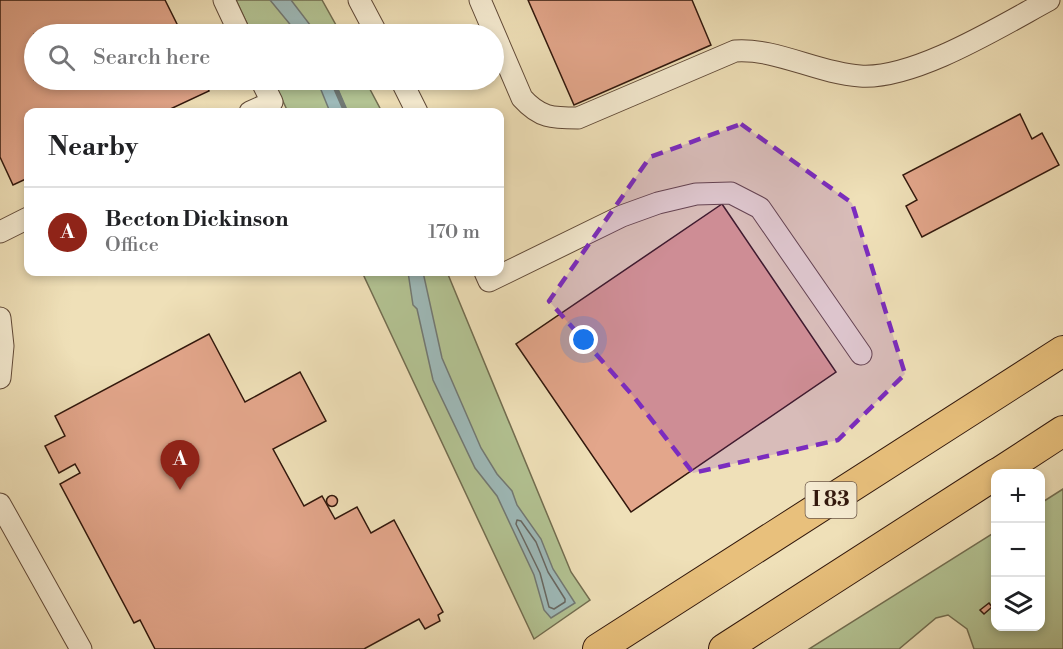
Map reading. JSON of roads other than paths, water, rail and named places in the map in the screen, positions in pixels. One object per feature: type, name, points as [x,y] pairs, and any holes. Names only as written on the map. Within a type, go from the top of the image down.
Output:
[{"type":"highway","name":"I 83","points":[[598,649],[1063,351]]},
{"type":"highway","points":[[1004,469],[1063,431]]},
{"type":"highway","points":[[724,649],[991,477]]},
{"type":"street","points":[[224,0],[235,24]]},
{"type":"street","points":[[359,0],[372,24]]},
{"type":"street","points":[[480,0],[490,24]]},
{"type":"street","points":[[504,56],[522,98],[532,110],[550,118],[578,118],[735,51],[753,50],[818,70],[861,76],[889,75],[938,57],[1049,0]]},
{"type":"street","points":[[259,108],[272,102],[266,90]]},
{"type":"street","points":[[405,90],[415,108]]},
{"type":"street","points":[[504,274],[622,216],[658,203],[696,194],[731,193],[760,208],[861,354]]},
{"type":"street","points":[[0,232],[24,220]]},
{"type":"street","points":[[487,276],[489,281],[499,276]]},
{"type":"street","points":[[0,318],[3,346],[0,378]]},
{"type":"street","points":[[0,504],[81,649]]},
{"type":"water","points":[[270,0],[291,0],[309,24],[290,24]]},
{"type":"water","points":[[321,90],[338,90],[345,108],[328,108]]},
{"type":"water","points":[[409,276],[424,276],[442,358],[481,448],[497,474],[512,491],[517,505],[541,539],[553,569],[575,603],[551,618],[544,610],[534,575],[497,496],[475,468],[433,380],[417,309],[413,305]]},
{"type":"waterway","points":[[336,90],[344,108]]},
{"type":"place","name":"Becton Dickinson","points":[[180,490]]}]
